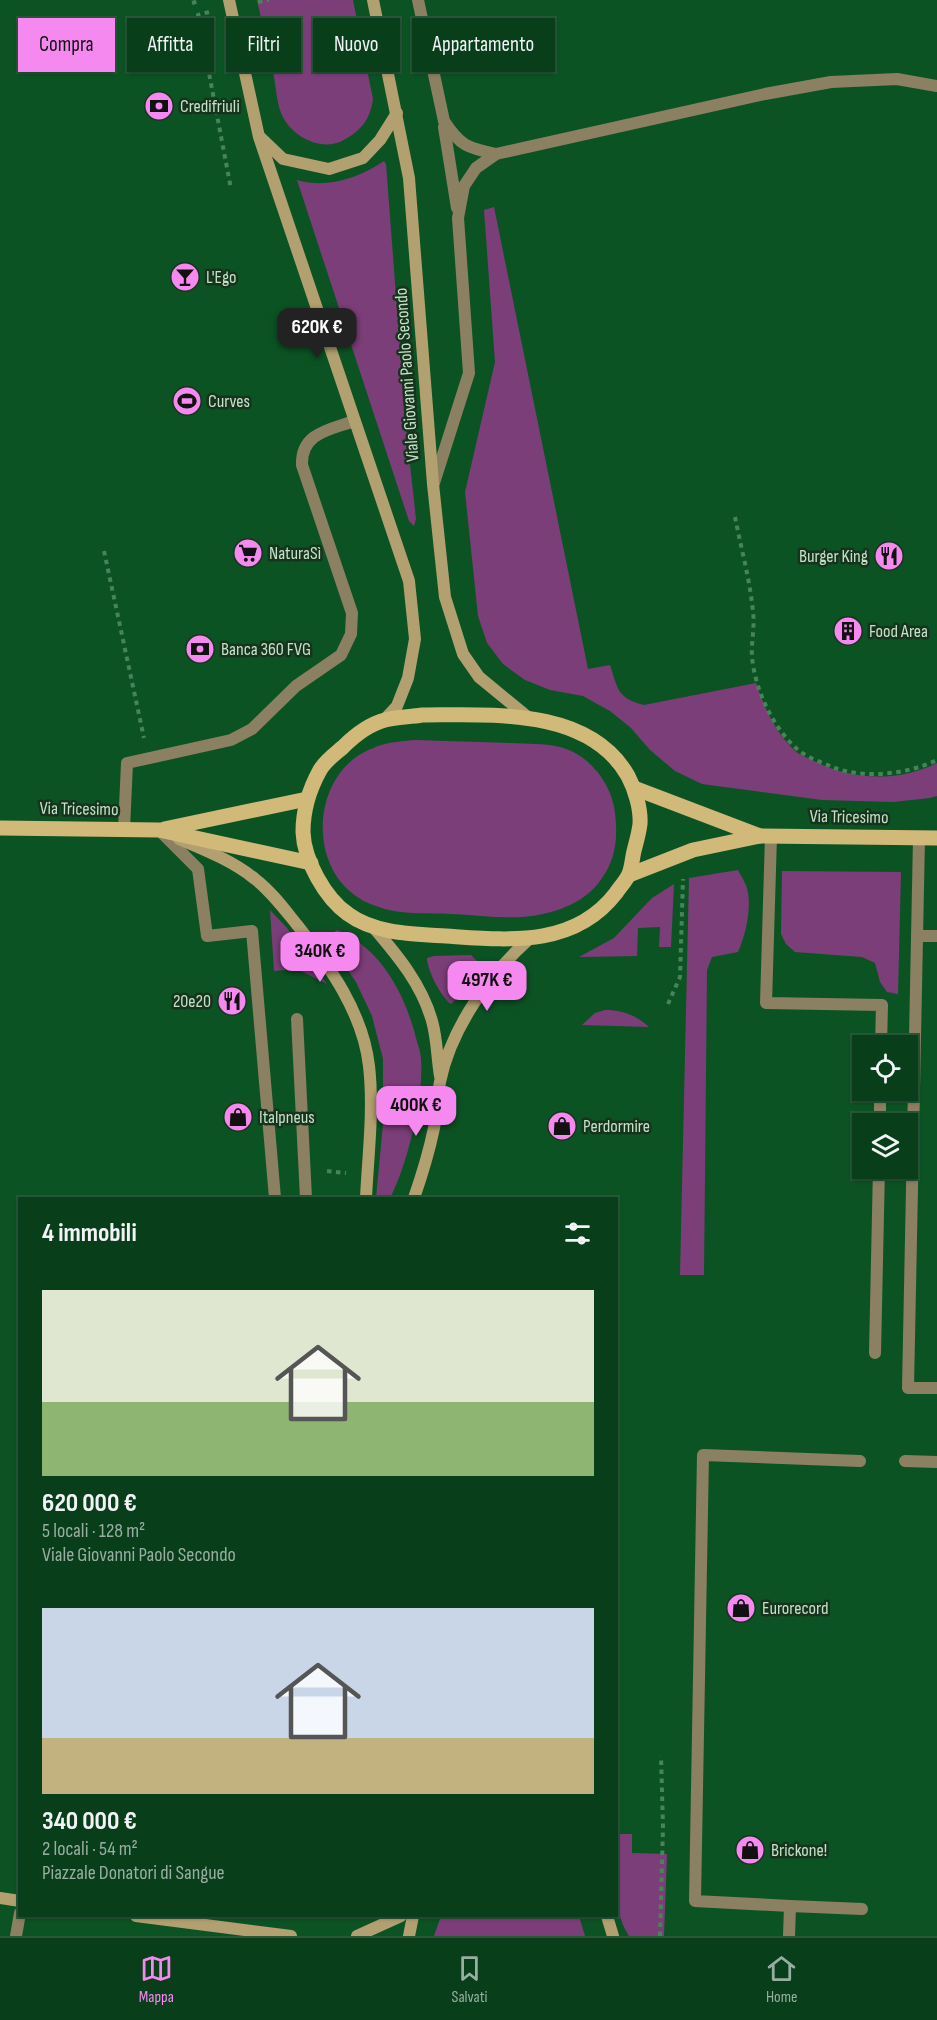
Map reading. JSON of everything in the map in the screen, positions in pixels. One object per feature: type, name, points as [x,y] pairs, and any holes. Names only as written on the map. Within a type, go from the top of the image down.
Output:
[{"type":"main road","points":[[229,0],[259,137],[409,581],[415,639],[408,678],[397,706],[384,720],[352,737],[321,768],[307,799],[303,832],[311,863],[322,888],[337,906],[350,916],[374,928],[438,936],[529,939],[555,935],[583,922],[606,906],[629,875],[640,823],[634,788],[621,764],[605,747],[589,737],[561,726],[506,716],[422,715],[384,720]]},
{"type":"main road","name":"Viale Giovanni Paolo Secondo","points":[[373,0],[409,178],[433,484],[445,597],[463,654],[479,677],[530,719]]},
{"type":"main road","points":[[259,137],[283,159],[329,169],[363,158],[380,140],[397,113]]},
{"type":"main road","name":"Via Tricesimo","points":[[634,788],[766,836]]},
{"type":"main road","name":"Via Tricesimo","points":[[159,830],[307,799]]},
{"type":"main road","name":"Via Tricesimo","points":[[0,828],[159,830],[311,863]]},
{"type":"main road","points":[[159,830],[218,855],[255,879],[282,905],[316,949],[346,996],[364,1039],[369,1066],[371,1097],[366,1197]]},
{"type":"main road","name":"Via Tricesimo","points":[[629,875],[693,850],[766,836],[937,838]]},
{"type":"main road","points":[[374,928],[400,958],[424,998],[433,1023],[440,1082]]},
{"type":"main road","points":[[414,1197],[431,1140],[440,1082],[448,1056],[468,1014],[496,973],[529,939]]},
{"type":"main road","points":[[0,1898],[18,1901]]},
{"type":"main road","points":[[144,1917],[291,1936]]},
{"type":"main road","points":[[357,1936],[399,1917]]},
{"type":"main road","points":[[409,1936],[413,1917]]},
{"type":"main road","points":[[607,1917],[612,1936]]},
{"type":"lane","points":[[418,0],[444,121],[458,218],[469,373],[433,484]]},
{"type":"lane","points":[[458,218],[464,186],[476,168],[496,154],[765,94],[831,82],[897,79],[937,86]]},
{"type":"lane","points":[[444,121],[454,137],[472,149],[496,154]]},
{"type":"lane","points":[[124,829],[127,764],[231,740],[252,729],[296,686],[341,655],[351,634],[352,613],[302,465],[302,456],[311,438],[354,421]]},
{"type":"lane","points":[[159,830],[198,869],[207,936],[252,931],[275,1197]]},
{"type":"lane","points":[[766,836],[766,1003],[882,1005],[881,1035]]},
{"type":"lane","points":[[919,838],[908,1388],[937,1388]]},
{"type":"lane","points":[[918,936],[937,936]]},
{"type":"lane","points":[[297,1019],[306,1197]]},
{"type":"lane","points":[[875,1353],[879,1179]]},
{"type":"lane","points":[[860,1461],[704,1455],[695,1901],[862,1909]]},
{"type":"lane","points":[[905,1461],[937,1462]]},
{"type":"lane","points":[[789,1936],[790,1905]]},
{"type":"lane","points":[[16,1936],[19,1917]]},
{"type":"path","points":[[258,2],[268,0]]},
{"type":"path","points":[[192,3],[200,1]]},
{"type":"path","points":[[213,12],[198,15],[231,189]]},
{"type":"path","points":[[735,517],[754,613],[752,658],[765,704],[777,726],[799,750],[824,764],[851,773],[883,773],[922,767],[937,760]]},
{"type":"path","points":[[104,551],[148,759]]},
{"type":"path","points":[[668,1004],[680,977],[683,880]]},
{"type":"path","points":[[660,1936],[663,1827],[661,1756]]},
{"type":"shaded area","points":[[257,0],[353,0],[357,18],[313,18],[313,72],[368,72],[373,99],[370,113],[364,124],[354,133],[333,144],[315,143],[298,134],[285,121],[278,104],[273,72],[301,72],[301,18],[261,18]]},
{"type":"shaded area","points":[[384,161],[406,428],[416,519],[414,526],[409,521],[297,180],[320,183],[342,180],[353,177]]},
{"type":"shaded area","points":[[494,207],[588,669],[610,665],[623,696],[644,705],[756,683],[776,728],[799,754],[826,767],[858,775],[906,774],[937,763],[937,796],[893,802],[822,800],[702,784],[675,771],[610,711],[583,696],[550,690],[525,680],[503,664],[487,643],[478,616],[465,492],[495,362],[484,210]]},
{"type":"shaded area","points":[[415,740],[548,745],[560,747],[580,756],[604,781],[615,813],[615,848],[610,865],[600,881],[582,898],[567,906],[543,914],[521,917],[404,912],[373,905],[354,895],[338,879],[329,862],[324,842],[323,822],[326,803],[333,784],[344,768],[359,755],[386,744]]},
{"type":"shaded area","points":[[738,870],[748,895],[748,912],[743,937],[738,952],[712,957],[707,970],[704,1275],[680,1275],[689,878]]},
{"type":"shaded area","points":[[782,871],[901,872],[898,994],[887,992],[880,982],[875,963],[862,957],[795,952],[786,944],[781,934]]},
{"type":"shaded area","points":[[674,884],[671,947],[659,947],[660,927],[638,928],[637,956],[579,957],[614,938],[652,898]]},
{"type":"shaded area","points":[[270,910],[287,928],[327,984],[297,969],[274,971]]},
{"type":"shaded area","points":[[337,930],[353,938],[378,960],[389,974],[405,1005],[421,1055],[420,1093],[413,1131],[390,1197],[376,1197],[383,1124],[383,1059],[372,1016],[356,982],[331,946],[330,935]]},
{"type":"shaded area","points":[[471,955],[478,962],[476,970],[466,978],[456,999],[451,1004],[435,983],[427,958]]},
{"type":"shaded area","points":[[605,1010],[628,1014],[649,1027],[582,1025],[595,1013]]},
{"type":"shaded area","points":[[618,1834],[632,1834],[632,1853],[667,1854],[664,1936],[629,1936],[619,1912]]},
{"type":"shaded area","points":[[441,1917],[579,1917],[585,1936],[434,1936]]},
{"type":"place","name":"Credifriuli","points":[[159,106]]},
{"type":"place","name":"L'Ego","points":[[185,277]]},
{"type":"place","name":"Curves","points":[[187,401]]},
{"type":"place","name":"NaturaSì","points":[[248,553]]},
{"type":"place","name":"Burger King","points":[[889,556]]},
{"type":"place","name":"Food Area","points":[[848,631]]},
{"type":"place","name":"Banca 360 FVG","points":[[200,649]]},
{"type":"place","name":"20e20","points":[[232,1001]]},
{"type":"place","name":"Italpneus","points":[[238,1117]]},
{"type":"place","name":"Perdormire","points":[[562,1126]]},
{"type":"place","name":"Eurorecord","points":[[741,1608]]},
{"type":"place","name":"Brickone!","points":[[750,1850]]}]
